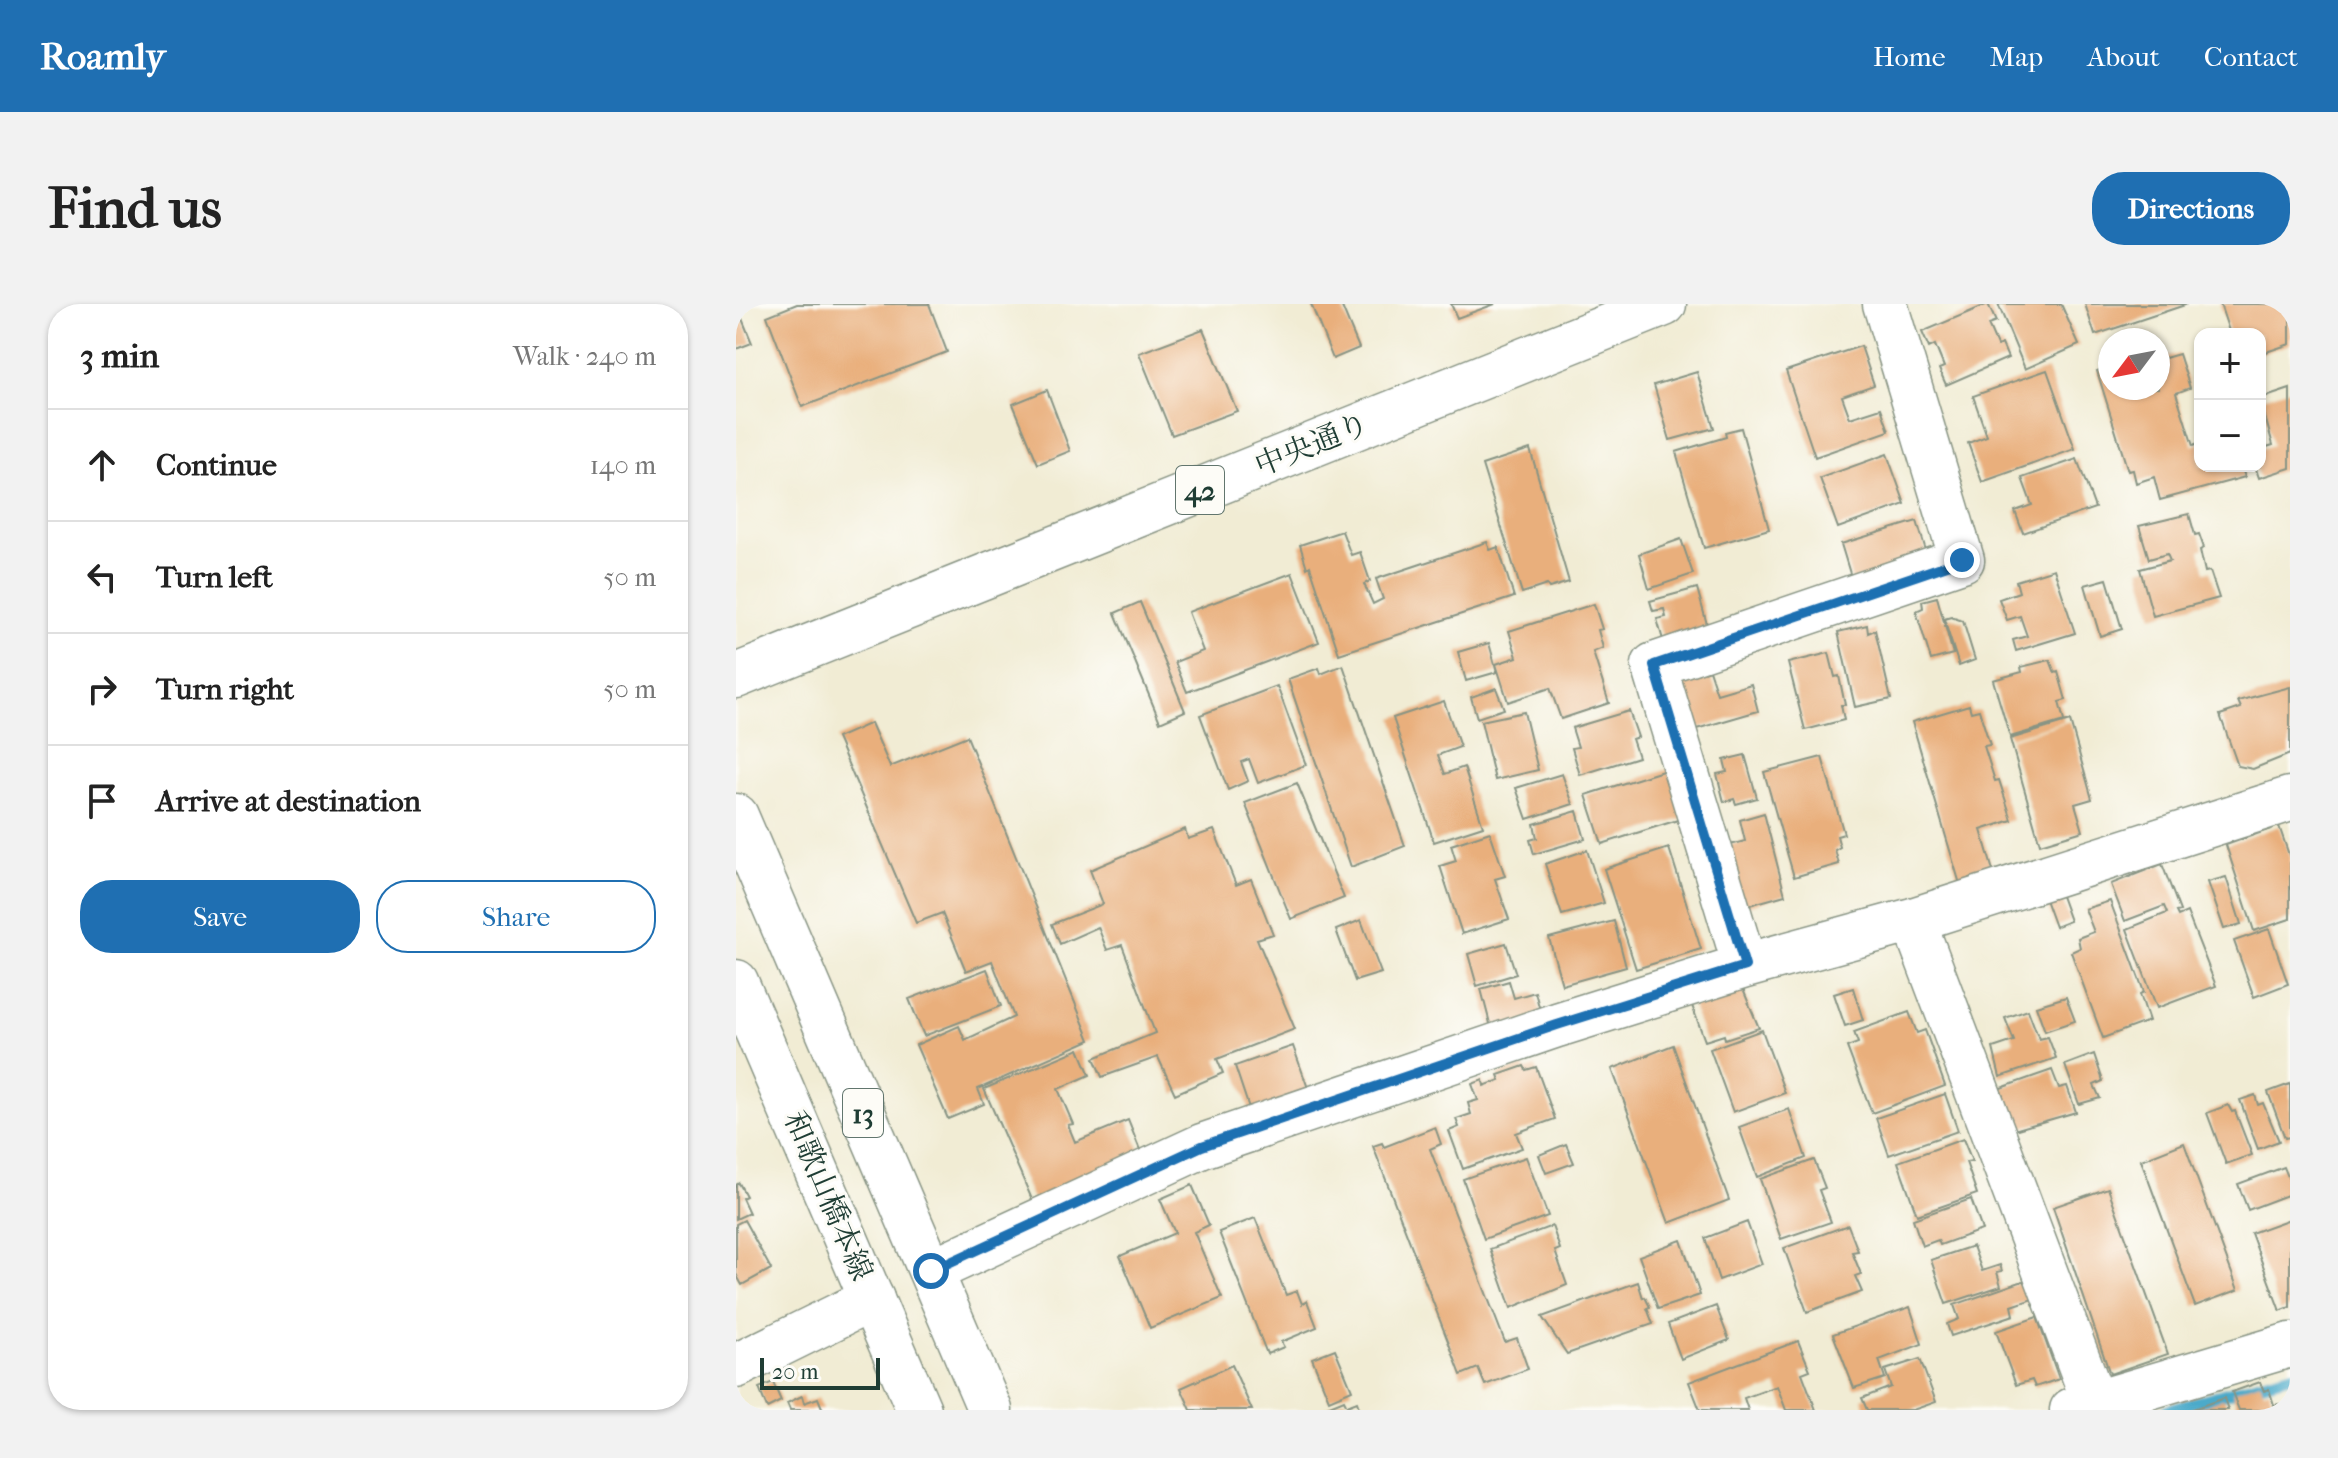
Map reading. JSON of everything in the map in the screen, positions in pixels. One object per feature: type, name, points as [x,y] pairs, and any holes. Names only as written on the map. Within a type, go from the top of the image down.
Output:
[{"type":"main road","name":"中央通り","points":[[736,676],[1664,304]]},
{"type":"main road","points":[[1745,966],[1654,665],[1962,560],[1885,304]]},
{"type":"main road","points":[[931,1271],[1202,1146],[1557,1025],[1745,966],[1913,920],[2290,799]]},
{"type":"main road","name":"13","points":[[736,816],[990,1410]]},
{"type":"main road","points":[[1913,920],[2083,1406],[2290,1345]]},
{"type":"main road","name":"和歌山橋本線","points":[[736,982],[919,1410]]},
{"type":"main road","points":[[736,1366],[872,1299]]},
{"type":"building","points":[[736,304],[752,343],[736,349]]},
{"type":"building","points":[[797,304],[929,304],[947,352],[802,407],[767,316]]},
{"type":"building","points":[[1311,304],[1348,304],[1342,307],[1359,348],[1333,359]]},
{"type":"building","points":[[1451,304],[1495,304],[1457,318]]},
{"type":"building","points":[[1988,304],[1996,322],[1988,325],[1997,346],[2002,344],[2008,358],[1946,385],[1939,369],[1944,367],[1935,345],[1929,348],[1922,332]]},
{"type":"building","points":[[1998,304],[2061,304],[2079,345],[2025,369]]},
{"type":"building","points":[[2085,304],[2185,305],[2116,328],[2098,328],[2095,335]]},
{"type":"building","points":[[2220,304],[2290,304],[2290,344],[2266,352],[2266,328],[2228,328]]},
{"type":"building","points":[[1203,329],[1237,411],[1172,435],[1139,353]]},
{"type":"building","points":[[1861,346],[1874,385],[1842,396],[1850,418],[1881,408],[1889,431],[1815,457],[1786,371]]},
{"type":"building","points":[[2179,354],[2190,388],[2176,393],[2194,446],[2194,472],[2243,472],[2245,477],[2160,500],[2154,477],[2136,483],[2133,470],[2128,471],[2106,400],[2170,400],[2170,357]]},
{"type":"building","points":[[2047,370],[2075,449],[1982,482],[1968,443],[1987,436],[1973,396]]},
{"type":"building","points":[[1697,372],[1714,428],[1670,440],[1654,385]]},
{"type":"building","points":[[2290,389],[2290,468],[2259,478],[2257,472],[2266,472],[2266,447],[2273,445],[2266,420],[2266,397]]},
{"type":"building","points":[[1047,390],[1070,451],[1038,464],[1013,404]]},
{"type":"building","points":[[1741,428],[1769,529],[1704,548],[1676,452],[1726,437],[1725,432]]},
{"type":"building","points":[[1530,449],[1569,582],[1522,593],[1482,465]]},
{"type":"building","points":[[1887,454],[1905,504],[1838,528],[1820,478]]},
{"type":"building","points":[[2077,459],[2095,508],[2023,533],[2015,511],[2032,505],[2022,478]]},
{"type":"building","points":[[2189,514],[2195,535],[2199,534],[2204,548],[2200,550],[2205,572],[2210,571],[2219,598],[2153,616],[2140,569],[2170,561],[2167,554],[2149,559],[2139,526]]},
{"type":"building","points":[[1917,521],[1931,567],[1855,590],[1841,544]]},
{"type":"building","points":[[1342,531],[1351,555],[1360,552],[1370,581],[1364,584],[1373,604],[1383,599],[1376,579],[1487,542],[1490,550],[1498,547],[1514,597],[1339,654],[1300,545]]},
{"type":"building","points":[[1681,539],[1693,574],[1649,589],[1639,554]]},
{"type":"building","points":[[2054,569],[2075,633],[2016,651],[2013,640],[2027,636],[2020,616],[2007,620],[1999,599],[2019,592],[2016,581]]},
{"type":"building","points":[[1292,573],[1319,642],[1187,692],[1175,662],[1203,651],[1188,612]]},
{"type":"building","points":[[2107,579],[2122,629],[2100,636],[2085,585]]},
{"type":"building","points":[[1697,588],[1708,628],[1663,640],[1657,619],[1666,617],[1664,609],[1653,611],[1650,601]]},
{"type":"building","points":[[1937,597],[1953,654],[1931,660],[1916,611],[1923,608],[1922,601]]},
{"type":"building","points":[[1140,602],[1185,711],[1160,722],[1115,613]]},
{"type":"building","points":[[1594,604],[1602,629],[1598,630],[1603,648],[1593,652],[1609,703],[1561,719],[1550,688],[1508,702],[1496,664],[1517,657],[1509,631]]},
{"type":"building","points":[[1951,617],[1963,621],[1975,660],[1959,666],[1944,619]]},
{"type":"building","points":[[1867,625],[1868,633],[1875,630],[1891,699],[1855,707],[1838,632]]},
{"type":"building","points":[[1489,643],[1497,672],[1466,681],[1458,652]]},
{"type":"building","points":[[1829,653],[1835,677],[1839,676],[1845,705],[1841,705],[1844,720],[1805,730],[1788,663]]},
{"type":"building","points":[[2050,660],[2055,673],[2058,672],[2066,700],[2059,702],[2064,721],[2010,737],[1993,680],[2022,672],[2021,667]]},
{"type":"building","points":[[1343,665],[1405,846],[1351,867],[1288,679],[1319,668],[1321,674]]},
{"type":"building","points":[[1709,670],[1717,694],[1751,684],[1758,711],[1693,730],[1679,679]]},
{"type":"building","points":[[1277,686],[1306,765],[1258,783],[1249,759],[1241,762],[1248,781],[1228,790],[1200,715]]},
{"type":"building","points":[[2290,687],[2290,754],[2253,769],[2238,766],[2220,715],[2241,708],[2238,701]]},
{"type":"building","points":[[1496,688],[1504,709],[1477,718],[1471,697]]},
{"type":"building","points":[[1444,701],[1460,747],[1438,755],[1445,774],[1464,767],[1483,826],[1434,842],[1393,718]]},
{"type":"building","points":[[1969,705],[1971,712],[1979,710],[1990,745],[1984,746],[2012,820],[1981,830],[1996,881],[1962,891],[1912,722]]},
{"type":"building","points":[[1629,711],[1638,737],[1632,739],[1638,757],[1580,775],[1572,748],[1578,747],[1572,728]]},
{"type":"building","points":[[1524,712],[1538,770],[1495,780],[1481,721]]},
{"type":"building","points":[[2070,721],[2092,799],[2075,804],[2083,831],[2040,844],[2010,739]]},
{"type":"building","points":[[871,723],[890,767],[967,736],[1090,1040],[978,1089],[984,1104],[948,1119],[916,1045],[959,1026],[965,1040],[1014,1017],[992,961],[966,971],[942,913],[916,923],[837,738]]},
{"type":"building","points":[[1745,755],[1757,798],[1736,804],[1734,799],[1724,802],[1717,774],[1727,772],[1724,760]]},
{"type":"building","points":[[1822,757],[1844,834],[1837,836],[1840,847],[1835,850],[1839,864],[1794,877],[1764,772]]},
{"type":"building","points":[[1669,769],[1684,818],[1602,844],[1586,795]]},
{"type":"building","points":[[1562,774],[1573,804],[1527,819],[1516,788]]},
{"type":"building","points":[[1297,783],[1344,898],[1291,919],[1245,803]]},
{"type":"building","points":[[1577,811],[1585,839],[1534,854],[1530,840],[1537,838],[1534,824]]},
{"type":"building","points":[[1764,813],[1785,895],[1739,908],[1723,847],[1745,841],[1740,820]]},
{"type":"building","points":[[2279,826],[2290,858],[2290,919],[2254,931],[2226,845]]},
{"type":"building","points":[[1185,829],[1188,839],[1214,830],[1236,885],[1251,879],[1273,934],[1257,939],[1295,1029],[1217,1059],[1223,1073],[1175,1094],[1158,1057],[1102,1077],[1094,1058],[1155,1033],[1122,945],[1107,950],[1098,927],[1060,944],[1052,924],[1103,904],[1090,870]]},
{"type":"building","points":[[1490,832],[1505,876],[1495,879],[1509,919],[1462,934],[1440,866],[1456,861],[1451,845]]},
{"type":"building","points":[[1669,848],[1701,949],[1636,969],[1604,869]]},
{"type":"building","points":[[1587,850],[1604,903],[1562,915],[1545,864]]},
{"type":"building","points":[[2162,864],[2180,911],[2176,912],[2178,916],[2187,912],[2216,986],[2157,1008],[2127,929],[2167,913],[2164,906],[2125,921],[2111,884]]},
{"type":"building","points":[[2226,877],[2241,924],[2224,929],[2208,882]]},
{"type":"building","points":[[2057,885],[2070,921],[2055,927],[2042,891]]},
{"type":"building","points":[[2110,901],[2144,992],[2140,994],[2149,1021],[2103,1038],[2071,952],[2080,948],[2078,938],[2094,932],[2085,909]]},
{"type":"building","points":[[1361,920],[1381,973],[1355,981],[1336,930]]},
{"type":"building","points":[[1614,921],[1626,967],[1562,985],[1549,938]]},
{"type":"building","points":[[2269,929],[2288,984],[2254,997],[2234,941]]},
{"type":"building","points":[[1506,943],[1516,974],[1477,986],[1468,954]]},
{"type":"building","points":[[987,969],[1001,1006],[924,1036],[909,999]]},
{"type":"building","points":[[1509,981],[1514,998],[1535,992],[1544,1025],[1494,1039],[1481,989]]},
{"type":"building","points":[[1742,987],[1759,1028],[1725,1039],[1724,1035],[1705,1041],[1687,992]]},
{"type":"building","points":[[1853,988],[1863,1020],[1845,1026],[1834,994]]},
{"type":"building","points":[[2066,997],[2075,1021],[2045,1031],[2036,1006]]},
{"type":"building","points":[[2028,1010],[2039,1039],[2048,1037],[2056,1058],[2000,1077],[1993,1048],[2014,1041],[2005,1018]]},
{"type":"building","points":[[1909,1012],[1917,1033],[1925,1030],[1945,1086],[1872,1113],[1847,1047],[1858,1043],[1854,1032]]},
{"type":"building","points":[[1762,1030],[1785,1093],[1733,1112],[1710,1049]]},
{"type":"building","points":[[1673,1045],[1729,1200],[1669,1223],[1612,1069]]},
{"type":"building","points":[[1293,1046],[1310,1094],[1251,1114],[1235,1066]]},
{"type":"building","points":[[1079,1049],[1090,1075],[1058,1089],[1073,1124],[1068,1125],[1075,1142],[1128,1120],[1146,1165],[1037,1211],[984,1089]]},
{"type":"building","points":[[2094,1054],[2103,1081],[2094,1085],[2100,1098],[2079,1104],[2065,1065]]},
{"type":"building","points":[[1524,1066],[1526,1070],[1536,1067],[1555,1119],[1516,1133],[1522,1148],[1463,1169],[1449,1131],[1459,1127],[1456,1119],[1471,1114],[1468,1103],[1478,1100],[1472,1084],[1483,1080],[1484,1086],[1500,1080],[1498,1075]]},
{"type":"building","points":[[2052,1070],[2059,1088],[2067,1086],[2076,1112],[2014,1130],[1995,1090]]},
{"type":"building","points":[[2290,1084],[2290,1137],[2285,1138],[2268,1092]]},
{"type":"building","points":[[1945,1094],[1958,1131],[1889,1155],[1876,1118]]},
{"type":"building","points":[[2255,1095],[2258,1105],[2263,1103],[2279,1141],[2258,1149],[2240,1100]]},
{"type":"building","points":[[2228,1105],[2232,1112],[2235,1111],[2252,1155],[2226,1164],[2207,1113]]},
{"type":"building","points":[[1789,1109],[1806,1158],[1757,1177],[1739,1127]]},
{"type":"building","points":[[1435,1127],[1441,1144],[1430,1149],[1505,1342],[1517,1338],[1528,1369],[1485,1385],[1478,1368],[1461,1375],[1373,1146],[1382,1143],[1384,1147]]},
{"type":"building","points":[[1963,1139],[1972,1161],[1966,1162],[1977,1194],[1917,1215],[1898,1162]]},
{"type":"building","points":[[2184,1143],[2238,1290],[2195,1306],[2141,1160]]},
{"type":"building","points":[[1566,1144],[1574,1163],[1546,1173],[1539,1155]]},
{"type":"building","points":[[1526,1157],[1548,1216],[1484,1239],[1463,1179]]},
{"type":"building","points":[[1814,1160],[1825,1188],[1819,1190],[1831,1222],[1781,1239],[1760,1179]]},
{"type":"building","points":[[2284,1167],[2290,1182],[2290,1194],[2248,1210],[2238,1184]]},
{"type":"building","points":[[739,1183],[746,1196],[742,1198],[749,1213],[736,1219],[736,1185]]},
{"type":"building","points":[[1192,1185],[1209,1225],[1194,1232],[1222,1298],[1150,1328],[1120,1256],[1175,1233],[1160,1199]]},
{"type":"building","points":[[2108,1188],[2168,1354],[2110,1374],[2053,1207]]},
{"type":"building","points":[[1971,1199],[1982,1230],[1940,1245],[1938,1240],[1922,1246],[1913,1219]]},
{"type":"building","points":[[1255,1218],[1286,1295],[1297,1291],[1302,1304],[1307,1301],[1317,1327],[1281,1342],[1284,1347],[1267,1354],[1219,1232]]},
{"type":"building","points":[[2290,1219],[2290,1307],[2280,1311],[2251,1233]]},
{"type":"building","points":[[744,1220],[771,1269],[742,1285],[736,1274],[736,1224]]},
{"type":"building","points":[[1747,1222],[1762,1264],[1719,1280],[1705,1238]]},
{"type":"building","points":[[1848,1225],[1858,1251],[1852,1252],[1861,1274],[1855,1276],[1862,1292],[1807,1312],[1784,1248]]},
{"type":"building","points":[[1552,1226],[1560,1249],[1555,1251],[1567,1285],[1511,1308],[1490,1249]]},
{"type":"building","points":[[1681,1240],[1700,1295],[1658,1309],[1639,1256]]},
{"type":"building","points":[[1973,1246],[1982,1271],[2000,1265],[2002,1271],[1997,1272],[2001,1286],[1946,1304],[1931,1260]]},
{"type":"building","points":[[2026,1280],[2033,1299],[2012,1306],[2014,1315],[1951,1336],[1947,1324],[1959,1319],[1954,1305]]},
{"type":"building","points":[[1638,1282],[1643,1298],[1650,1307],[1647,1308],[1653,1324],[1567,1354],[1542,1317]]},
{"type":"building","points":[[1716,1306],[1729,1340],[1681,1359],[1668,1324]]},
{"type":"building","points":[[1910,1307],[1922,1344],[1879,1360],[1885,1378],[1854,1388],[1833,1334]]},
{"type":"building","points":[[2037,1317],[2059,1379],[2035,1387],[2032,1380],[2016,1385],[1996,1331]]},
{"type":"building","points":[[1798,1341],[1810,1370],[1802,1373],[1816,1410],[1786,1410],[1777,1386],[1744,1398],[1748,1410],[1700,1410],[1689,1382]]},
{"type":"building","points":[[1335,1349],[1352,1390],[1329,1400],[1312,1358]]},
{"type":"building","points":[[1920,1359],[1936,1402],[1913,1410],[1867,1410],[1862,1398],[1891,1387],[1885,1370]]},
{"type":"building","points":[[1232,1365],[1252,1410],[1191,1410],[1181,1388]]},
{"type":"building","points":[[773,1382],[781,1401],[767,1408],[759,1388]]},
{"type":"building","points":[[2260,1382],[2264,1391],[2269,1389],[2274,1405],[2280,1404],[2282,1410],[2239,1410],[2232,1392]]},
{"type":"building","points":[[802,1396],[804,1403],[818,1398],[823,1410],[790,1410],[787,1403]]},
{"type":"building","points":[[2224,1398],[2228,1410],[2190,1410]]},
{"type":"building","points":[[1344,1400],[1347,1406],[1357,1402],[1360,1410],[1320,1410]]},
{"type":"waterway","points":[[2167,1410],[2290,1375]]},
{"type":"route","points":[[931,1271],[1202,1146],[1557,1025],[1745,966],[1654,665],[1962,560]]}]
